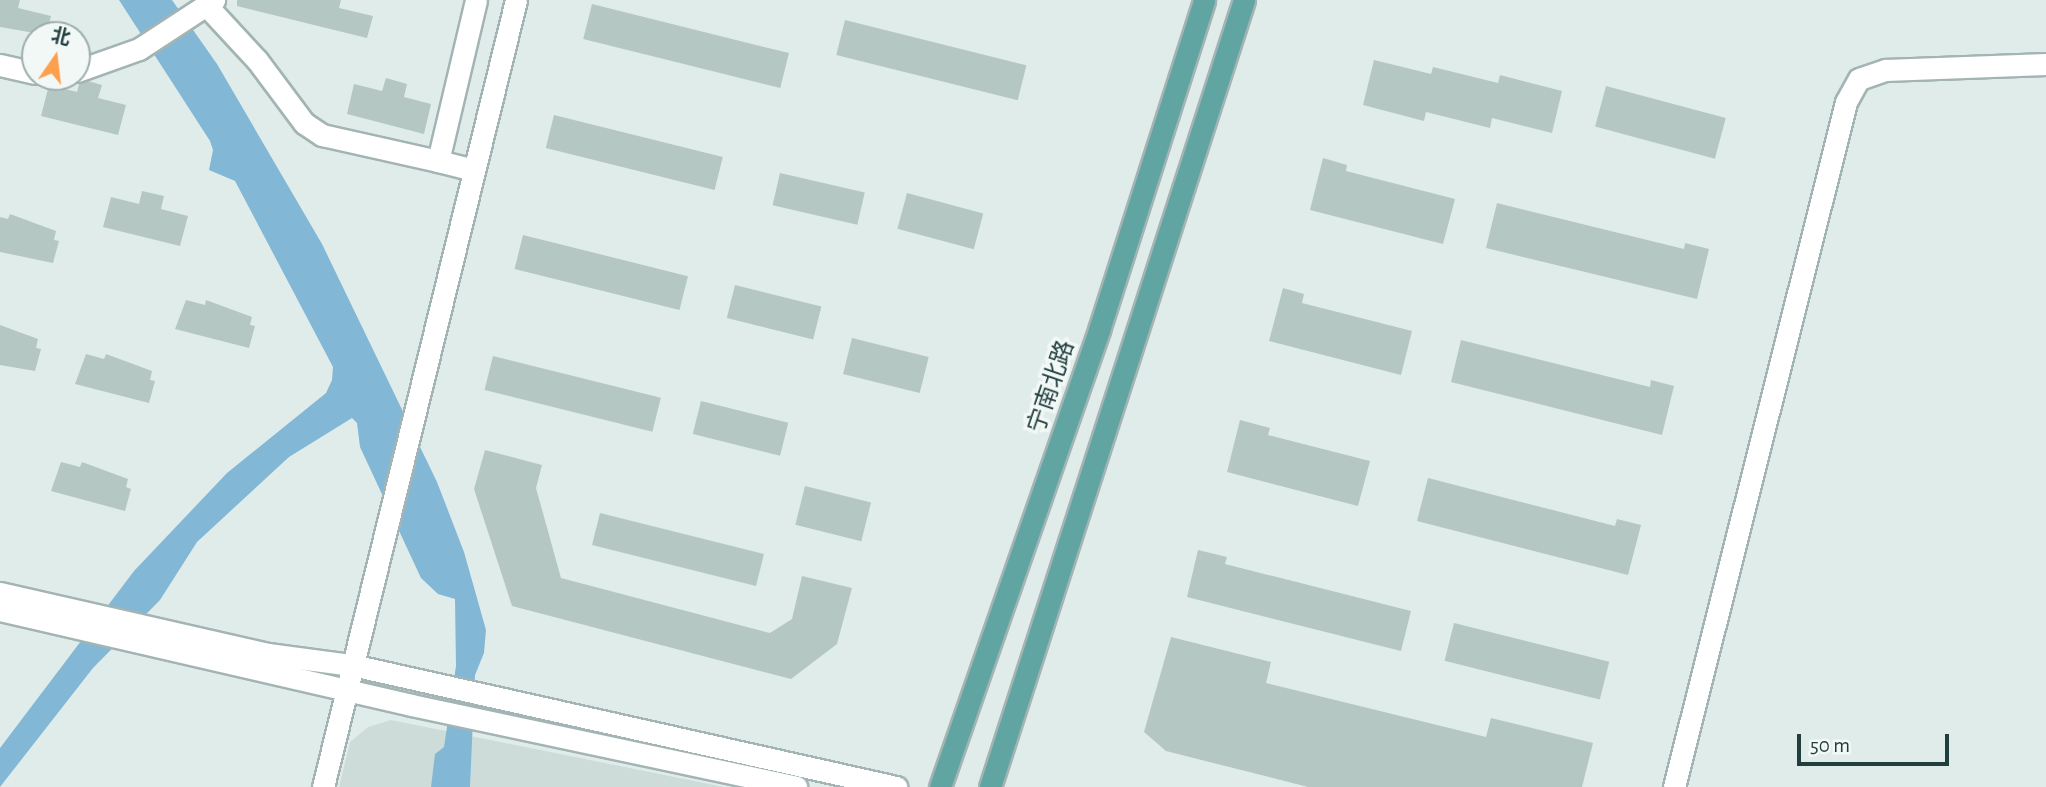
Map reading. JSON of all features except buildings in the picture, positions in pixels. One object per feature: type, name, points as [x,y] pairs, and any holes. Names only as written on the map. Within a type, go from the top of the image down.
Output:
[{"type":"main road","name":"宁南北路","points":[[940,787],[1100,330],[1204,0]]},
{"type":"main road","points":[[990,787],[1244,0]]},
{"type":"street","points":[[438,161],[476,0]]},
{"type":"street","points":[[323,787],[516,0]]},
{"type":"street","points":[[91,66],[138,49],[210,3],[304,123],[322,135],[474,170]]},
{"type":"street","points":[[1674,787],[1846,102],[1859,79],[1885,70],[2046,64]]},
{"type":"street","points":[[0,65],[21,70]]},
{"type":"street","points":[[0,593],[268,654],[352,665],[896,787]]},
{"type":"street","points":[[0,610],[411,705],[796,787]]},
{"type":"shaded area","points":[[391,720],[724,787],[339,787],[350,742],[368,727]]},
{"type":"water","points":[[119,0],[172,0],[217,64],[322,244],[437,482],[464,552],[486,630],[484,653],[475,675],[470,787],[431,787],[435,754],[444,747],[456,666],[455,599],[438,594],[421,578],[360,447],[357,423],[352,418],[289,457],[197,542],[160,600],[93,668],[0,787],[0,748],[134,571],[227,473],[326,393],[332,380],[333,367],[235,181],[209,170],[213,150],[210,141]]}]
